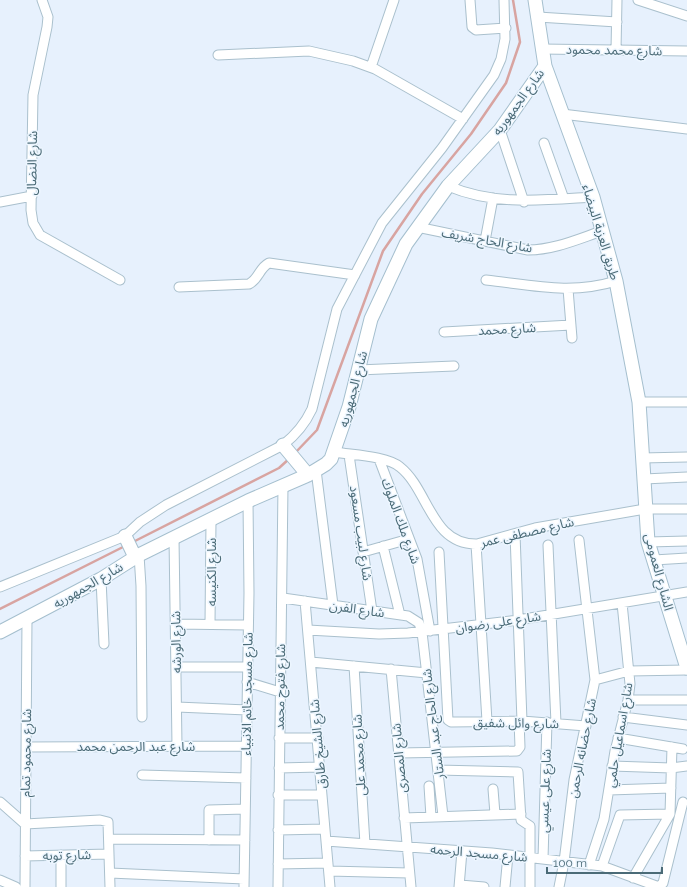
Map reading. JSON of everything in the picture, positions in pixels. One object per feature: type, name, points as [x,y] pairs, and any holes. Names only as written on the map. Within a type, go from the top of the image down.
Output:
[{"type":"street","name":"شارع النضال","points":[[42,0],[48,17],[33,95],[31,210],[33,223],[40,235],[120,280]]},
{"type":"street","points":[[371,68],[394,0]]},
{"type":"street","points":[[470,0],[473,29],[506,28]]},
{"type":"street","name":"شارع الجمهوريه","points":[[0,587],[126,538],[140,522],[166,505],[286,448],[306,423],[312,409],[337,309],[382,223],[463,119],[494,75],[501,59],[506,28],[504,0]]},
{"type":"street","name":"شارع الجمهوريه","points":[[0,632],[101,579],[136,555],[248,501],[283,486],[308,471],[326,464],[335,452],[349,407],[372,319],[406,244],[448,186],[500,130],[544,66],[535,0]]},
{"type":"street","points":[[616,50],[617,0]]},
{"type":"street","points":[[638,0],[687,16]]},
{"type":"street","points":[[538,17],[617,22]]},
{"type":"street","name":"شارع محمد محمود","points":[[541,49],[687,51]]},
{"type":"street","points":[[218,55],[309,51],[371,68],[463,119]]},
{"type":"street","name":"طريق العزبة البيضاء","points":[[544,66],[592,197],[602,231],[616,281],[639,402]]},
{"type":"street","points":[[562,114],[687,129]]},
{"type":"street","points":[[500,130],[524,202]]},
{"type":"street","points":[[544,143],[564,199]]},
{"type":"street","points":[[448,186],[493,198],[524,202],[592,197]]},
{"type":"street","points":[[0,202],[32,196]]},
{"type":"street","points":[[486,241],[493,198]]},
{"type":"street","name":"شارع الحاج شريف","points":[[417,227],[537,250],[551,248],[602,231]]},
{"type":"street","points":[[179,287],[248,284],[254,281],[263,266],[269,263],[354,275]]},
{"type":"street","points":[[486,280],[568,289],[600,286],[616,281]]},
{"type":"street","points":[[568,289],[572,338]]},
{"type":"street","name":"شارع محمد","points":[[444,332],[571,325]]},
{"type":"street","points":[[358,370],[454,366]]},
{"type":"street","points":[[639,402],[687,402]]},
{"type":"street","name":"الشارع العمومى","points":[[639,402],[648,542],[687,669]]},
{"type":"street","points":[[286,448],[308,471],[333,605]]},
{"type":"street","name":"شارع مصطفى عمر","points":[[335,452],[379,459],[399,466],[409,476],[436,520],[450,537],[458,542],[476,544],[535,528],[645,509],[687,509]]},
{"type":"street","name":"شارع لبيب مسعود","points":[[349,454],[372,611]]},
{"type":"street","points":[[642,458],[687,457]]},
{"type":"street","name":"شارع ملك الملوك","points":[[379,459],[417,559],[426,631]]},
{"type":"street","points":[[644,479],[687,477]]},
{"type":"street","name":"شارع فتوح محمد","points":[[278,887],[278,768],[283,598],[283,486]]},
{"type":"street","name":"شارع مسجد خاتم الانبياء","points":[[244,883],[248,625],[248,501]]},
{"type":"street","name":"شارع الكنيسه","points":[[210,624],[211,520]]},
{"type":"street","points":[[399,754],[517,751],[520,747],[521,721],[515,534]]},
{"type":"street","points":[[126,538],[136,555],[142,717]]},
{"type":"street","name":"شارع الورشه","points":[[174,538],[177,746]]},
{"type":"street","points":[[363,552],[409,539]]},
{"type":"street","name":"شارع حضانه الرحمن","points":[[559,887],[564,862],[574,780],[595,680],[579,540]]},
{"type":"street","points":[[648,542],[687,541]]},
{"type":"street","points":[[476,544],[487,721]]},
{"type":"street","name":"شارع على عيسي","points":[[543,859],[552,722],[551,614],[548,545]]},
{"type":"street","points":[[383,546],[400,615]]},
{"type":"street","points":[[439,552],[444,629]]},
{"type":"street","points":[[654,560],[687,558]]},
{"type":"street","points":[[101,579],[104,644]]},
{"type":"street","name":"شارع على رضوان","points":[[308,630],[379,634],[426,631],[518,620],[687,592]]},
{"type":"street","name":"شارع الفرن","points":[[283,598],[400,615],[416,620],[426,631]]},
{"type":"street","name":"شارع الشيخ طارق","points":[[306,601],[330,887]]},
{"type":"street","name":"شارع اسماعيل حلمي","points":[[589,865],[604,819],[612,766],[628,700],[629,671],[622,603]]},
{"type":"street","name":"شارع محمود تمام","points":[[25,887],[27,618]]},
{"type":"street","points":[[176,624],[248,625]]},
{"type":"street","name":"شارع وائل شفيق","points":[[444,629],[447,718],[451,722],[521,721],[552,722],[586,726]]},
{"type":"street","name":"شارع الحاج عبد الستار","points":[[426,631],[427,673],[444,816]]},
{"type":"street","points":[[311,662],[427,673]]},
{"type":"street","name":"شارع محمد على","points":[[354,666],[365,844]]},
{"type":"street","points":[[176,667],[247,667]]},
{"type":"street","name":"شارع المصرى","points":[[391,669],[411,887]]},
{"type":"street","points":[[595,680],[629,671],[687,669]]},
{"type":"street","points":[[247,682],[280,692]]},
{"type":"street","points":[[628,700],[687,700]]},
{"type":"street","points":[[177,707],[247,710]]},
{"type":"street","points":[[623,717],[687,725]]},
{"type":"street","points":[[279,738],[318,738]]},
{"type":"street","points":[[618,738],[683,749]]},
{"type":"street","name":"شارع عبد الرحمن محمد","points":[[26,747],[246,746]]},
{"type":"street","points":[[633,878],[670,810],[672,748]]},
{"type":"street","points":[[612,766],[671,768],[687,766]]},
{"type":"street","points":[[278,768],[320,767]]},
{"type":"street","points":[[438,770],[518,772],[521,820],[530,826],[530,887]]},
{"type":"street","points":[[142,776],[246,778]]},
{"type":"street","points":[[428,786],[431,817]]},
{"type":"street","points":[[609,790],[671,788]]},
{"type":"street","points":[[493,789],[495,814]]},
{"type":"street","points":[[278,795],[322,795]]},
{"type":"street","points":[[0,802],[25,824],[104,820],[108,822],[110,887]]},
{"type":"street","points":[[602,866],[620,815],[670,810],[685,802]]},
{"type":"street","name":"شارع مسجد الرحمه","points":[[326,841],[508,855],[602,866],[658,887],[662,885],[685,802]]},
{"type":"street","points":[[209,840],[209,810],[245,809]]},
{"type":"street","points":[[404,818],[521,814]]},
{"type":"street","points":[[278,830],[325,829]]},
{"type":"street","points":[[109,839],[245,840]]},
{"type":"street","points":[[462,851],[460,886],[479,887]]},
{"type":"street","name":"شارع توبه","points":[[25,856],[109,854]]},
{"type":"street","points":[[61,855],[61,887]]},
{"type":"street","points":[[505,887],[508,855]]},
{"type":"street","points":[[278,864],[410,873]]},
{"type":"street","points":[[110,873],[244,883]]},
{"type":"street","points":[[0,880],[16,887]]},
{"type":"waterway","points":[[295,453],[317,430],[383,251],[422,194],[471,134],[506,83],[520,42],[513,0]]},
{"type":"waterway","points":[[133,542],[279,468],[290,458]]},
{"type":"waterway","points":[[0,609],[125,546]]}]
